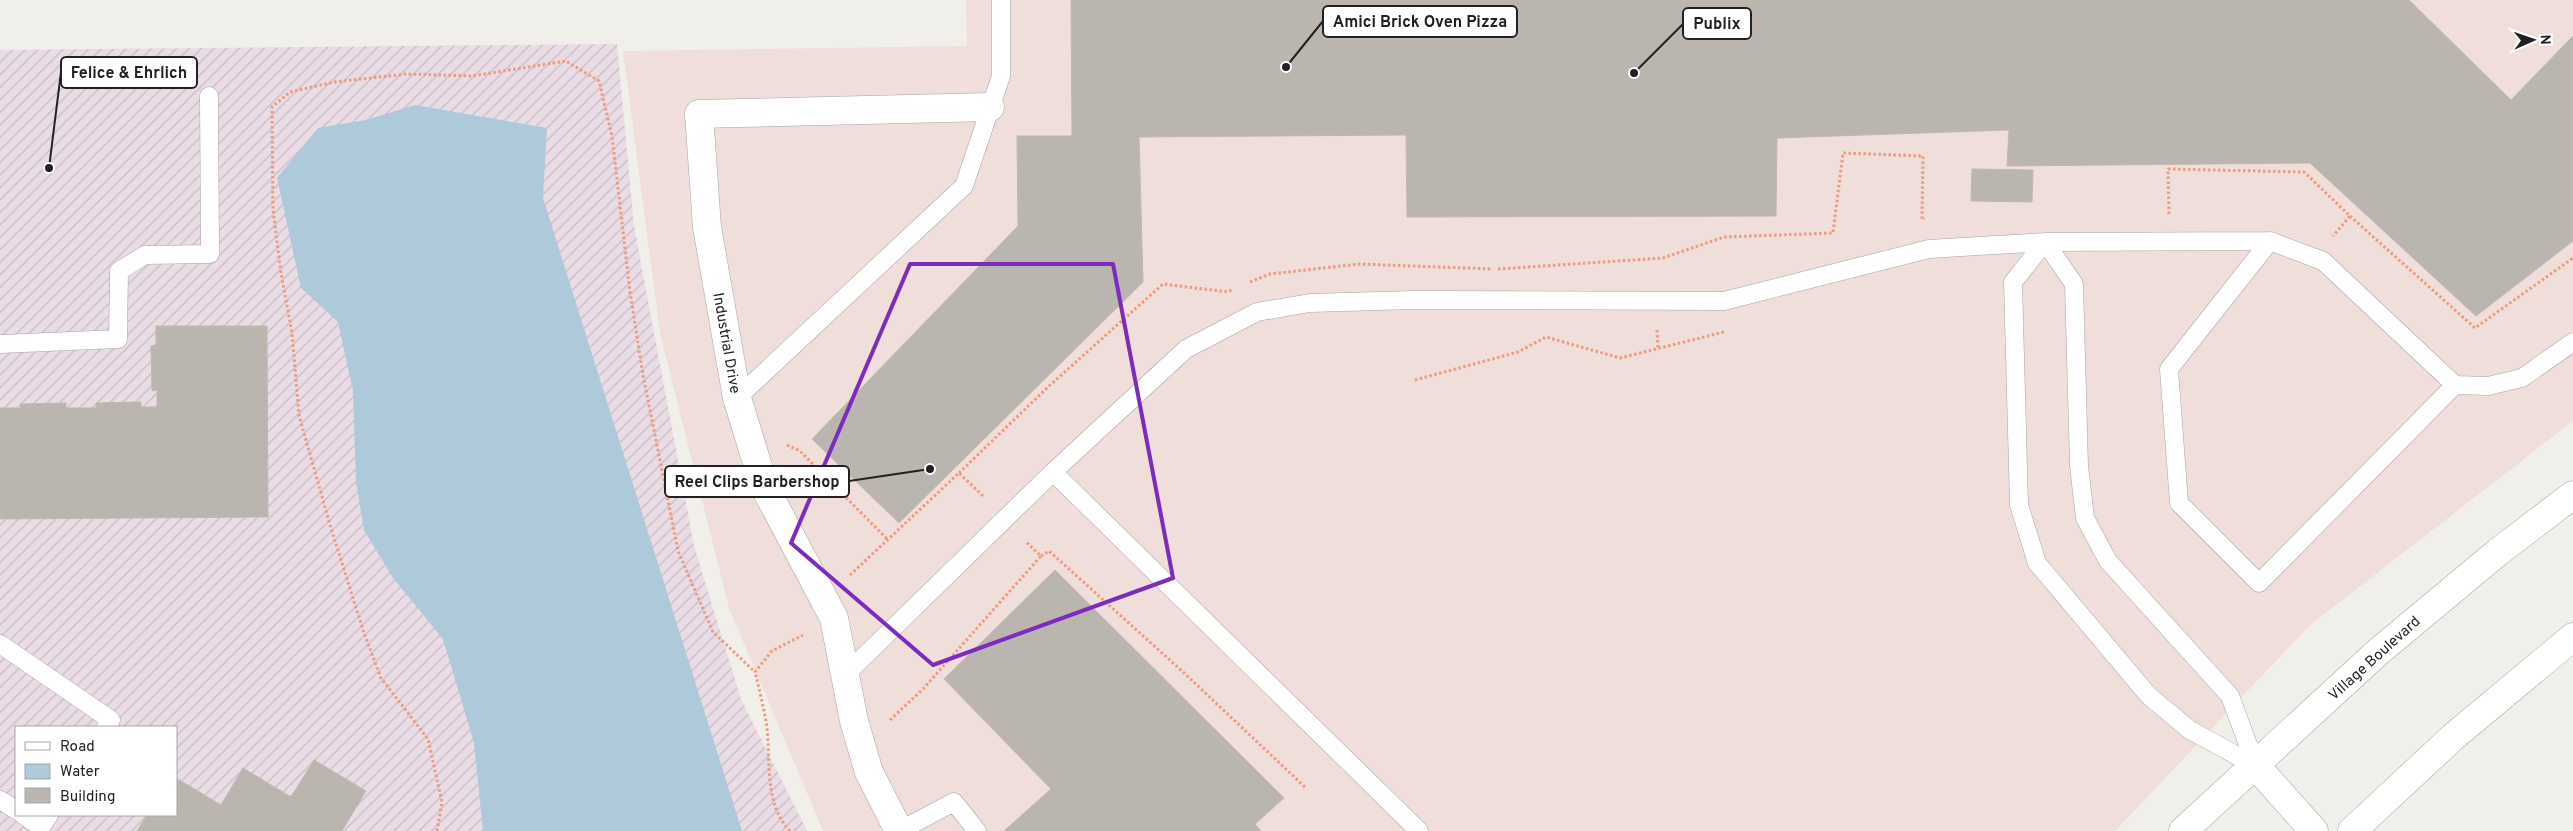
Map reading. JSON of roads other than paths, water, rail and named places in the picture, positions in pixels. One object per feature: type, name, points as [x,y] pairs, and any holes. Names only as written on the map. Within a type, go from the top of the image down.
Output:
[{"type":"street","name":"Industrial Drive","points":[[899,831],[869,772],[858,736],[834,618],[764,486],[737,398],[707,227],[699,114],[990,107]]},
{"type":"street","name":"Village Boulevard","points":[[2183,831],[2378,652],[2498,552],[2573,495]]},
{"type":"street","points":[[2352,831],[2453,738],[2573,637]]},
{"type":"street","points":[[2256,766],[2314,831]]},
{"type":"lane","points":[[737,398],[964,186],[1001,76],[1001,0]]},
{"type":"lane","points":[[0,344],[118,339],[119,271],[145,255],[210,254],[209,96]]},
{"type":"lane","points":[[2270,240],[2169,369],[2179,503],[2259,583],[2455,385]]},
{"type":"lane","points":[[845,675],[1053,472],[1186,349],[1257,312],[1310,303],[1414,300],[1724,301],[1929,249],[2045,242],[2270,240],[2323,261],[2455,385],[2488,386],[2522,378],[2573,342]]},
{"type":"lane","points":[[2045,242],[2074,284],[2079,466],[2086,518],[2108,561],[2230,696],[2256,766]]},
{"type":"lane","points":[[2045,242],[2013,282],[2019,505],[2037,563],[2149,696],[2190,730],[2256,766]]},
{"type":"lane","points":[[1053,472],[1418,831]]},
{"type":"lane","points":[[0,644],[110,720],[107,726]]},
{"type":"lane","points":[[0,800],[15,809]]},
{"type":"lane","points":[[899,831],[954,802],[977,831]]},
{"type":"lane","points":[[25,816],[42,827],[48,816]]},
{"type":"water","points":[[415,105],[547,128],[543,198],[742,831],[483,831],[474,743],[443,639],[393,578],[364,530],[356,482],[353,391],[338,322],[301,288],[277,178],[318,128],[366,120]]},
{"type":"place","name":"Amici Brick Oven Pizza","points":[[1286,67]]},
{"type":"place","name":"Publix","points":[[1634,73]]},
{"type":"place","name":"Felice & Ehrlich","points":[[49,168]]},
{"type":"place","name":"Reel Clips Barbershop","points":[[930,469]]}]
